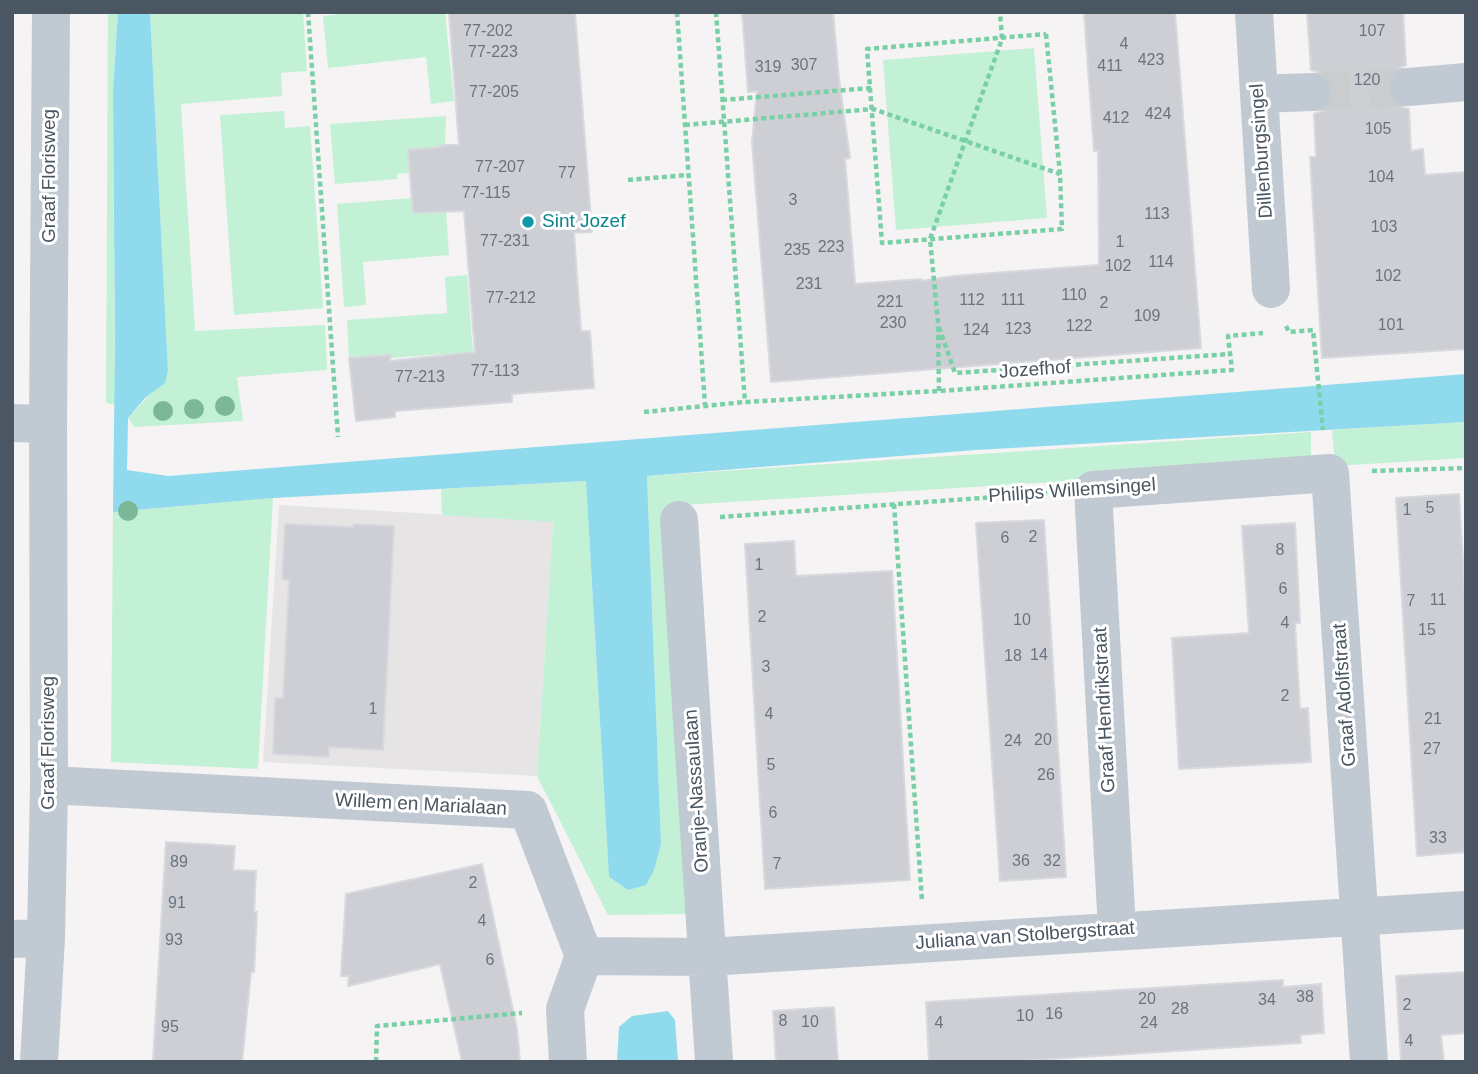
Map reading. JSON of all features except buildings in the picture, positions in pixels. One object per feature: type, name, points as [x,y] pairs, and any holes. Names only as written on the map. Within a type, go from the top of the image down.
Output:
[{"type":"street","name":"Graaf Florisweg","points":[[39,1062],[29,939],[50,785],[30,423],[51,12]]},
{"type":"street","name":"Dillenburgsingel","points":[[1254,12],[1271,289]]},
{"type":"street","points":[[1408,87],[1466,82]]},
{"type":"street","points":[[1259,94],[1312,92]]},
{"type":"street","name":"Philips Willemsingel","points":[[1093,489],[1327,456]]},
{"type":"street","name":"Graaf Adolfstraat","points":[[1327,456],[1369,1062]]},
{"type":"street","name":"Graaf Hendrikstraat","points":[[1093,489],[1116,930]]},
{"type":"street","name":"Oranje-Nassaulaan","points":[[679,520],[715,1062]]},
{"type":"street","name":"Willem en Marialaan","points":[[50,785],[528,810],[584,956]]},
{"type":"street","name":"Juliana van Stolbergstraat","points":[[584,956],[708,957],[1466,910]]},
{"type":"street","points":[[568,1062],[565,1009],[584,956]]},
{"type":"path","points":[[308,12],[338,437]]},
{"type":"path","points":[[677,12],[705,405]]},
{"type":"path","points":[[716,12],[745,402]]},
{"type":"path","points":[[939,391],[938,322],[930,239],[1002,39],[1000,12]]},
{"type":"path","points":[[1046,34],[1060,174],[1062,229],[882,243],[867,49],[1002,39],[1046,34]]},
{"type":"path","points":[[722,100],[871,88]]},
{"type":"path","points":[[685,125],[873,109],[1060,174]]},
{"type":"path","points":[[628,180],[687,175]]},
{"type":"path","points":[[1271,289],[1289,332]]},
{"type":"path","points":[[938,322],[954,373],[1230,354]]},
{"type":"path","points":[[1276,332],[1313,330],[1327,456],[1466,468]]},
{"type":"path","name":"Jozefhof","points":[[644,412],[745,402],[1232,370],[1228,336],[1264,333]]},
{"type":"path","name":"Philips Willemsingel","points":[[679,520],[1093,489]]},
{"type":"path","points":[[894,504],[924,943]]},
{"type":"path","points":[[376,1062],[377,1026],[565,1009]]},
{"type":"shaded area","points":[[279,505],[553,521],[537,776],[263,762]]},
{"type":"green space","points":[[108,12],[118,12],[113,91],[115,405],[106,403]]},
{"type":"green space","points":[[150,12],[303,12],[307,71],[281,73],[282,96],[181,104],[195,331],[325,325],[327,370],[237,377],[243,421],[134,427],[128,418],[168,371]]},
{"type":"green space","points":[[359,12],[445,12],[454,101],[431,104],[426,57],[328,68],[323,16]]},
{"type":"green space","points":[[1034,48],[1047,218],[896,230],[883,60]]},
{"type":"green space","points":[[284,111],[285,128],[310,126],[323,308],[234,315],[220,115]]},
{"type":"green space","points":[[446,116],[445,145],[408,150],[410,173],[397,174],[397,179],[335,184],[330,124]]},
{"type":"green space","points":[[412,198],[413,213],[446,211],[449,255],[363,262],[366,305],[344,307],[337,204]]},
{"type":"green space","points":[[467,275],[473,352],[349,358],[347,320],[447,313],[445,277]]},
{"type":"green space","points":[[1466,422],[1466,458],[1335,466],[1332,430]]},
{"type":"green space","points":[[1311,432],[1311,466],[667,506],[695,914],[608,915],[537,776],[553,522],[442,515],[441,489],[586,481],[609,877],[628,890],[661,844],[647,476]]},
{"type":"green space","points":[[273,498],[258,769],[111,762],[113,512]]},
{"type":"water","points":[[118,12],[150,12],[168,371],[165,383],[145,398],[128,418],[127,470],[168,476],[1466,374],[1466,422],[976,450],[647,476],[661,844],[654,870],[646,885],[628,890],[609,877],[586,481],[273,498],[113,512],[113,91]]},
{"type":"water","points":[[668,1011],[675,1020],[678,1062],[617,1062],[619,1027],[632,1016]]},
{"type":"tunnel","points":[[1312,92],[1408,87]]},
{"type":"place","name":"Sint Jozef","points":[[528,222]]}]
